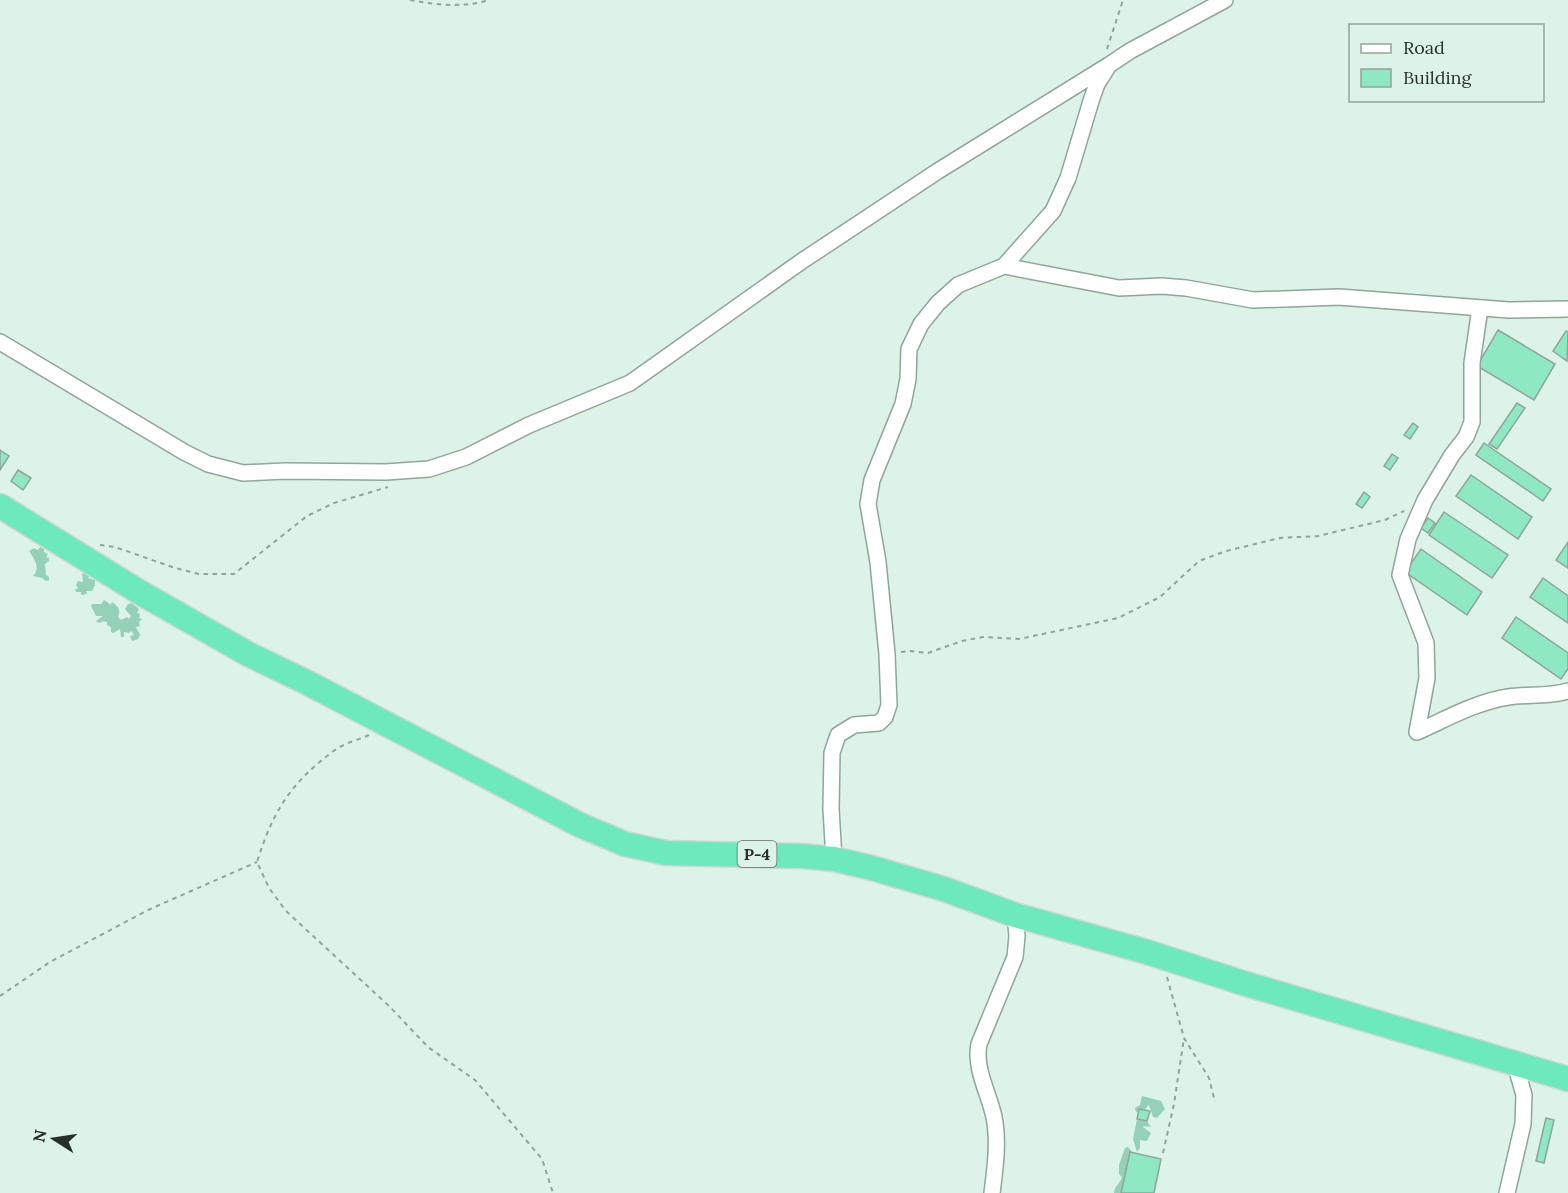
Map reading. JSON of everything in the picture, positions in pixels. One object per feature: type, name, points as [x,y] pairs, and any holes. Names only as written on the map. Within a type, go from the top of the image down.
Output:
[{"type":"highway","name":"P-4","points":[[0,506],[190,622],[248,654],[580,825],[625,844],[666,853],[764,854],[834,859],[872,868],[944,889],[1015,915],[1161,956],[1243,983],[1568,1079]]},
{"type":"street","points":[[0,342],[208,464],[243,473],[386,472],[429,469],[466,457],[529,425],[630,382],[801,261],[938,171],[1130,51],[1225,0]]},
{"type":"street","points":[[834,859],[830,797],[832,753],[838,735],[854,725],[879,723],[885,717],[889,705],[878,562],[868,504],[872,480],[903,404],[908,379],[909,349],[921,324],[938,303],[958,285],[1004,266],[1053,211],[1068,178],[1091,101],[1105,68]]},
{"type":"street","points":[[1004,266],[1119,288],[1174,287],[1252,300],[1339,297],[1509,310],[1568,309]]},
{"type":"street","points":[[1480,308],[1472,363],[1472,422],[1466,437],[1452,455],[1425,500],[1408,539],[1400,575],[1426,643],[1427,678],[1417,732],[1487,703],[1509,697],[1545,696],[1568,691]]},
{"type":"street","points":[[992,1193],[996,1158],[994,1119],[976,1057],[979,1044],[1015,957],[1017,936],[1015,915]]},
{"type":"street","points":[[1507,1193],[1523,1124],[1524,1095],[1515,1064]]},
{"type":"path","points":[[410,0],[440,6],[466,5],[489,0]]},
{"type":"path","points":[[1105,68],[1123,0]]},
{"type":"path","points":[[94,544],[114,547],[199,574],[234,574],[307,516],[365,492],[395,485]]},
{"type":"path","points":[[886,654],[910,651],[928,653],[962,641],[983,637],[1019,639],[1118,618],[1160,597],[1199,561],[1226,551],[1280,538],[1318,536],[1385,520],[1425,500]]},
{"type":"path","points":[[389,726],[336,749],[289,792],[267,830],[257,862],[269,888],[286,911],[389,1006],[428,1047],[474,1080],[542,1159],[553,1193]]},
{"type":"path","points":[[0,996],[50,962],[138,915],[212,880],[257,862]]},
{"type":"path","points":[[1161,956],[1185,1038],[1209,1078],[1215,1102]]},
{"type":"path","points":[[1162,1153],[1174,1104],[1185,1038]]},
{"type":"green space","points":[[40,547],[44,549],[44,552],[48,554],[46,557],[49,558],[45,564],[46,575],[49,577],[46,581],[33,576],[37,566],[29,551],[34,548],[38,550]]},
{"type":"green space","points":[[87,572],[90,576],[88,578],[95,580],[95,585],[92,591],[86,591],[87,594],[81,595],[81,592],[75,590],[78,588],[76,585],[78,581],[83,582],[82,574]]},
{"type":"green space","points":[[104,600],[118,607],[118,617],[121,620],[127,617],[129,619],[131,616],[125,609],[128,604],[132,603],[139,609],[137,613],[142,619],[139,622],[140,626],[136,627],[140,635],[138,639],[132,641],[130,636],[134,635],[131,631],[124,632],[124,637],[121,637],[120,629],[113,633],[107,622],[96,621],[103,616],[96,616],[91,606],[101,604]]},
{"type":"green space","points":[[1142,1096],[1161,1101],[1165,1109],[1157,1118],[1153,1117],[1149,1105],[1143,1111],[1136,1112],[1135,1108],[1140,1105]]},
{"type":"green space","points":[[1137,1119],[1147,1121],[1151,1127],[1143,1127],[1151,1133],[1147,1141],[1140,1140],[1140,1148],[1137,1152],[1133,1139]]},
{"type":"green space","points":[[1128,1147],[1133,1153],[1128,1193],[1114,1193],[1122,1177],[1119,1174],[1119,1165],[1125,1148]]},
{"type":"building","points":[[1498,330],[1555,364],[1534,400],[1477,366]]},
{"type":"building","points":[[1566,331],[1568,332],[1567,361],[1553,351]]},
{"type":"building","points":[[1517,403],[1525,408],[1497,449],[1489,444]]},
{"type":"building","points":[[1413,423],[1418,427],[1410,439],[1404,435]]},
{"type":"building","points":[[1484,443],[1551,489],[1543,501],[1476,455]]},
{"type":"building","points":[[0,450],[9,456],[0,470]]},
{"type":"building","points":[[1392,454],[1398,458],[1390,470],[1384,466]]},
{"type":"building","points":[[18,470],[31,478],[23,490],[11,481]]},
{"type":"building","points":[[1471,475],[1532,517],[1518,539],[1456,496]]},
{"type":"building","points":[[1364,492],[1370,497],[1362,508],[1356,504]]},
{"type":"building","points":[[1444,512],[1508,555],[1492,578],[1429,535]]},
{"type":"building","points":[[1428,518],[1435,523],[1428,533],[1421,528]]},
{"type":"building","points":[[1568,542],[1568,568],[1556,560]]},
{"type":"building","points":[[1421,549],[1482,592],[1467,615],[1405,572]]},
{"type":"building","points":[[1543,578],[1568,596],[1568,623],[1530,597]]},
{"type":"building","points":[[1516,617],[1568,653],[1568,669],[1561,679],[1502,638]]},
{"type":"building","points":[[1139,1109],[1150,1111],[1147,1121],[1137,1119]]},
{"type":"building","points":[[1546,1118],[1554,1120],[1544,1163],[1536,1161]]},
{"type":"building","points":[[1130,1152],[1161,1159],[1154,1193],[1121,1193]]}]
